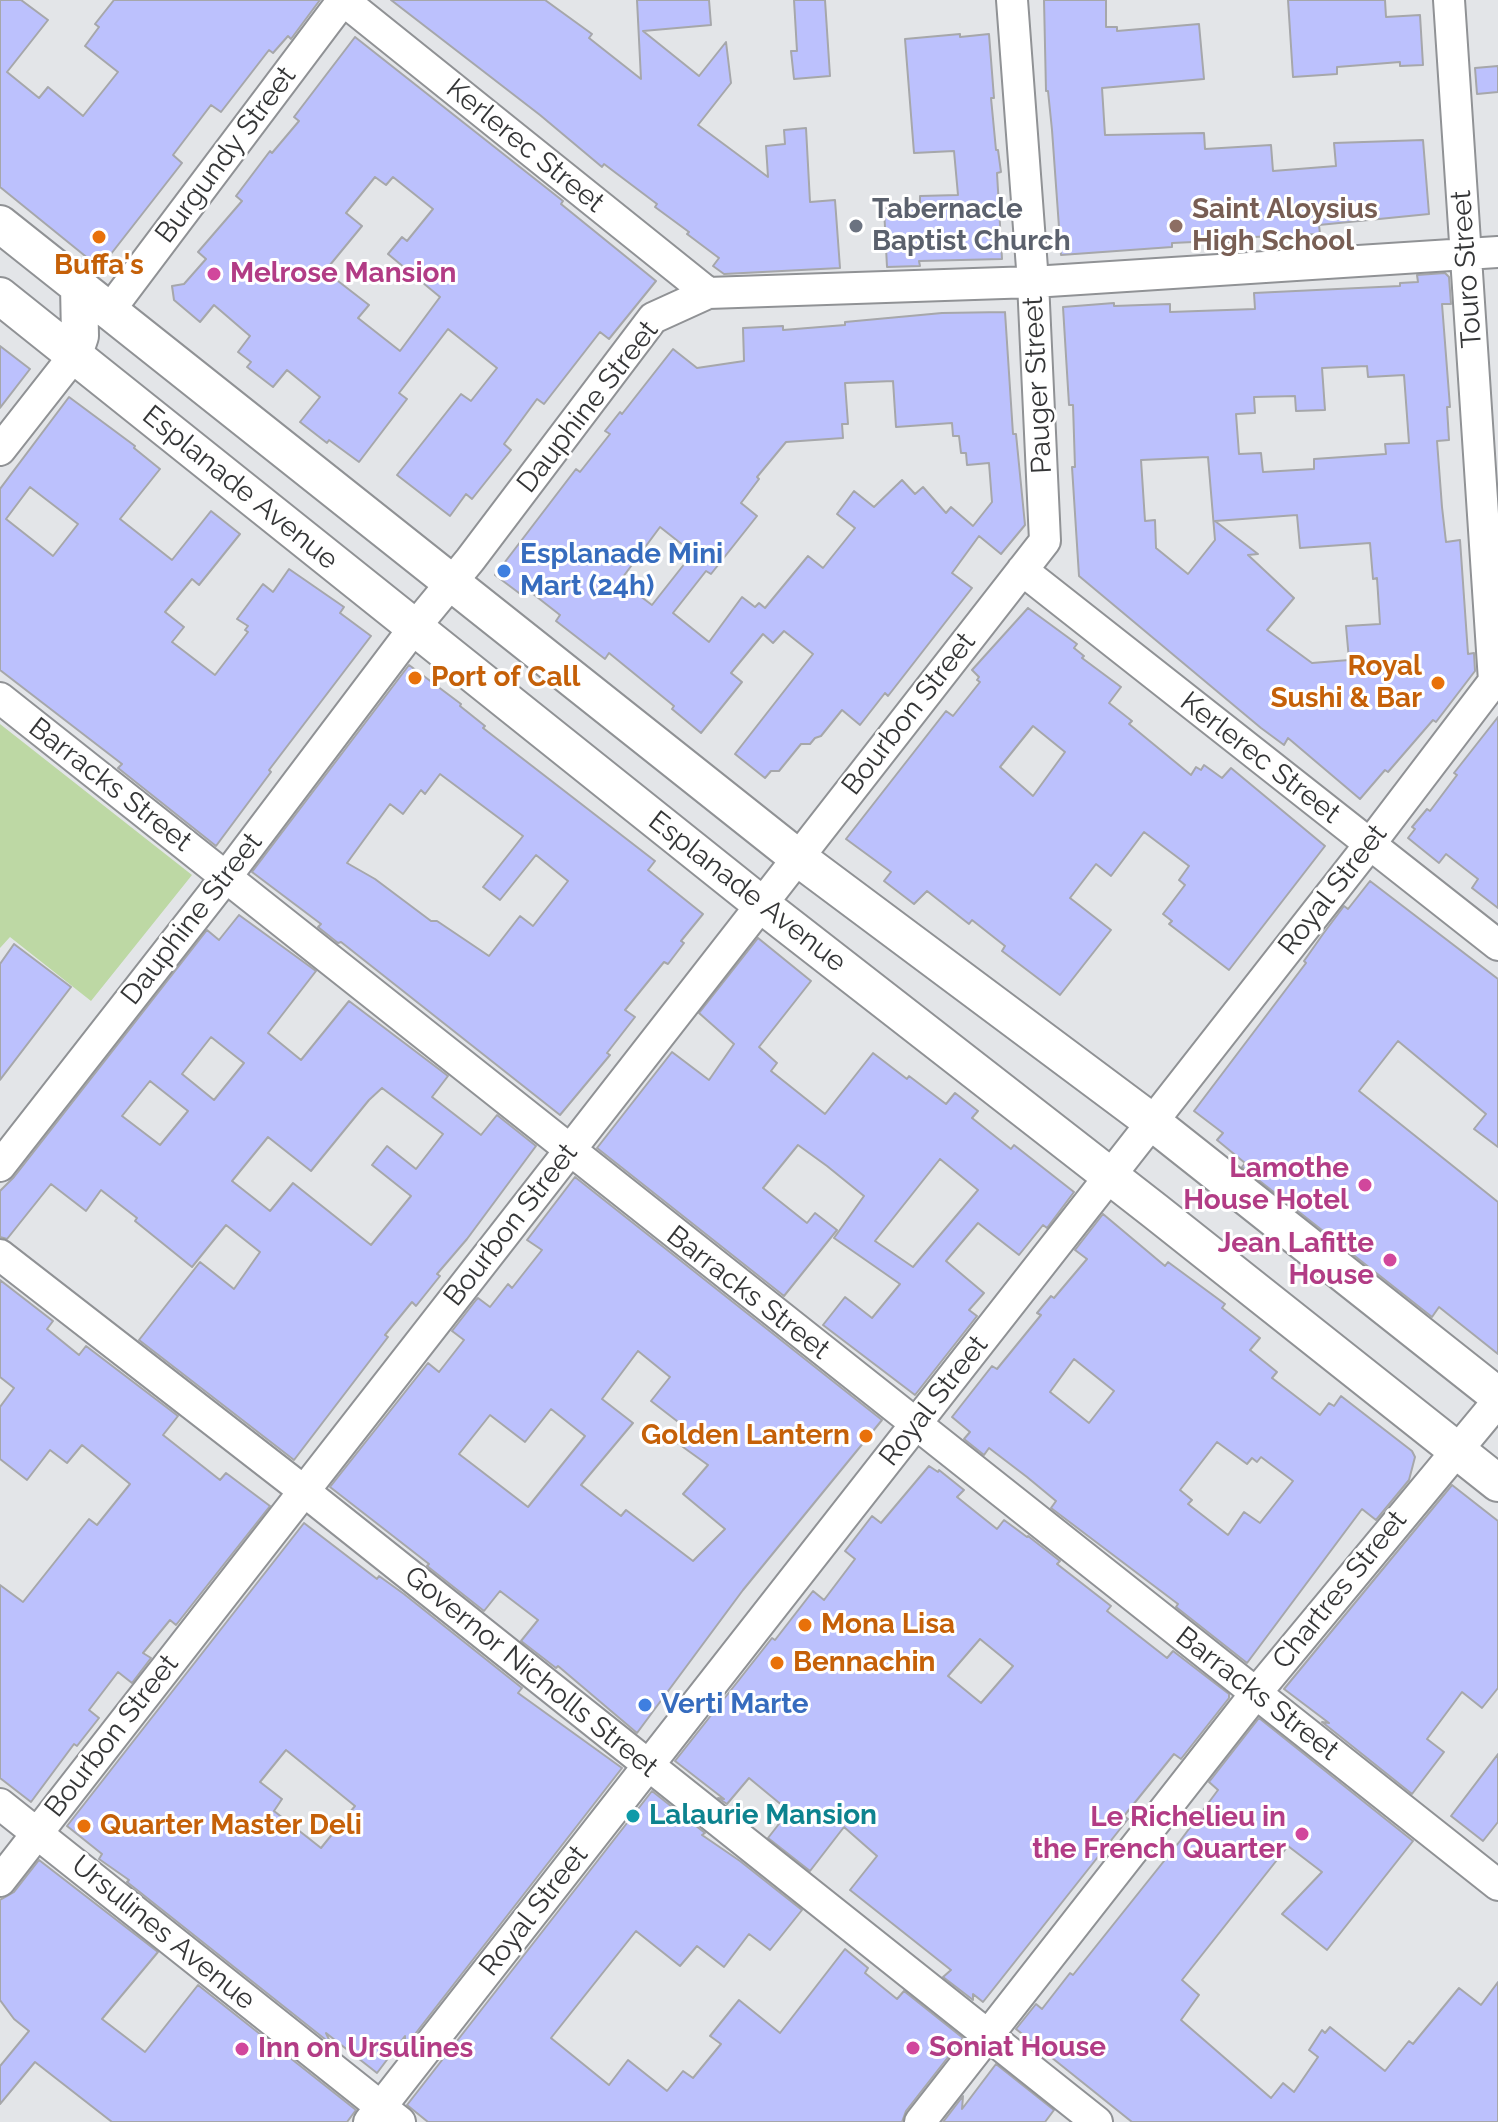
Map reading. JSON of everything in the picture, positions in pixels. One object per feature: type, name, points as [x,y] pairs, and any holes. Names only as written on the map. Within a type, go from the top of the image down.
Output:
[{"type":"street","name":"Kerlerec Street","points":[[343,0],[708,293]]},
{"type":"street","name":"Burgundy Street","points":[[109,311],[343,0]]},
{"type":"street","name":"Pauger Street","points":[[1012,0],[1033,282],[1045,541],[1022,570]]},
{"type":"street","name":"Touro Street","points":[[1449,0],[1496,681]]},
{"type":"street","name":"Esplanade Avenue","points":[[0,224],[797,857],[1152,1122],[1498,1398]]},
{"type":"street","name":"Dauphine Street","points":[[0,1166],[226,877],[653,318],[708,293],[1033,282],[1498,252]]},
{"type":"street","points":[[0,450],[73,357],[80,336],[79,286]]},
{"type":"street","name":"Esplanade Avenue","points":[[0,296],[762,905],[1498,1483]]},
{"type":"street","points":[[109,311],[105,347],[111,383]]},
{"type":"street","name":"Kerlerec Street","points":[[1022,570],[1498,945]]},
{"type":"street","name":"Bourbon Street","points":[[0,1881],[1022,570]]},
{"type":"street","name":"Royal Street","points":[[383,2117],[648,1766],[1496,681]]},
{"type":"street","name":"Barracks Street","points":[[0,698],[1498,1885]]},
{"type":"street","name":"Governor Nicholls Street","points":[[0,1255],[304,1491],[1097,2122]]},
{"type":"street","name":"Chartres Street","points":[[920,2122],[1256,1693],[1498,1398]]},
{"type":"street","name":"Ursulines Avenue","points":[[0,1804],[383,2117]]},
{"type":"green space","points":[[0,724],[192,875],[91,1001],[10,937],[0,948]]},
{"type":"building","points":[[0,0],[21,0],[48,20],[7,72],[39,98],[48,87],[83,116],[118,72],[85,46],[99,27],[95,24],[114,0],[320,0],[291,39],[288,36],[273,53],[269,50],[221,112],[211,105],[173,155],[182,163],[100,268],[0,187]]},
{"type":"building","points":[[391,0],[545,0],[592,34],[589,38],[641,79],[637,0],[709,0],[711,25],[643,31],[699,76],[726,42],[731,83],[698,125],[768,177],[766,146],[785,144],[784,130],[806,128],[810,202],[835,200],[840,268],[724,274],[713,266],[719,258],[655,207],[657,204],[604,164],[602,167]]},
{"type":"building","points":[[794,0],[825,0],[830,76],[794,79],[791,51],[797,51]]},
{"type":"building","points":[[1044,0],[1106,0],[1106,27],[1117,27],[1117,31],[1199,24],[1204,79],[1102,88],[1105,135],[1204,133],[1205,149],[1271,145],[1273,171],[1336,166],[1334,143],[1423,140],[1429,214],[1319,225],[1320,234],[1253,237],[1253,241],[1172,243],[1172,247],[1061,255],[1052,130],[1046,91]]},
{"type":"building","points":[[1288,0],[1385,0],[1386,17],[1420,15],[1423,65],[1400,66],[1400,62],[1337,67],[1337,74],[1293,77]]},
{"type":"building","points":[[960,34],[960,37],[989,34],[994,98],[991,98],[1001,172],[997,173],[1002,259],[919,261],[920,266],[887,267],[884,208],[920,206],[920,196],[958,195],[954,151],[914,153],[905,39]]},
{"type":"building","points":[[355,37],[563,201],[561,204],[656,281],[609,339],[600,332],[544,404],[537,399],[504,444],[511,450],[472,499],[466,494],[450,516],[397,475],[461,394],[471,401],[497,368],[448,329],[399,393],[407,399],[359,462],[300,422],[320,397],[287,370],[273,387],[247,367],[251,362],[238,352],[250,336],[214,305],[200,322],[174,300],[172,286],[184,284],[206,259],[198,252],[242,201],[236,196],[270,151],[272,153],[299,121],[294,117]],"holes":[[[375,177],[386,185],[393,177],[433,209],[407,241],[402,237],[388,254],[440,297],[400,351],[358,318],[369,305],[325,271],[362,226],[346,213]]]},
{"type":"building","points":[[1498,66],[1498,92],[1477,94],[1475,68]]},
{"type":"building","points":[[1445,273],[1449,277],[1451,304],[1442,304],[1450,407],[1447,407],[1449,440],[1437,441],[1446,542],[1460,540],[1468,654],[1474,653],[1475,671],[1436,722],[1433,720],[1360,799],[1288,738],[1284,745],[1261,728],[1079,576],[1072,467],[1075,467],[1073,405],[1069,405],[1063,307],[1114,303],[1114,306],[1170,304],[1170,312],[1255,309],[1254,293],[1400,286],[1400,283],[1418,282],[1417,275]],"holes":[[[1367,366],[1368,377],[1404,375],[1409,443],[1385,444],[1386,454],[1314,459],[1314,469],[1263,472],[1261,453],[1239,454],[1236,414],[1255,413],[1254,397],[1295,396],[1296,411],[1325,410],[1322,368]],[[1208,457],[1215,540],[1188,574],[1156,548],[1155,520],[1145,521],[1141,460]],[[1297,515],[1300,548],[1370,543],[1373,579],[1377,578],[1380,624],[1346,626],[1349,660],[1312,663],[1267,630],[1294,598],[1248,555],[1258,554],[1215,521]]]},
{"type":"building","points":[[1005,312],[1013,434],[1016,434],[1025,525],[1001,554],[979,536],[952,573],[972,588],[888,696],[885,693],[860,725],[842,710],[821,736],[810,744],[801,744],[779,771],[771,771],[765,778],[735,754],[813,654],[784,631],[773,643],[763,634],[731,673],[742,682],[701,733],[672,709],[674,706],[609,653],[605,659],[556,621],[560,615],[528,590],[523,596],[495,575],[576,469],[580,472],[610,434],[605,431],[673,349],[697,368],[744,361],[743,328],[783,326],[783,330],[942,313]],"holes":[[[893,381],[896,427],[952,423],[953,436],[959,436],[961,453],[966,453],[967,465],[989,463],[992,502],[973,526],[951,507],[946,513],[923,487],[915,494],[902,480],[874,507],[854,491],[837,514],[855,528],[823,568],[808,556],[765,608],[759,603],[755,607],[742,597],[709,642],[673,613],[706,571],[711,574],[757,516],[741,503],[759,479],[757,477],[786,442],[843,438],[842,424],[848,424],[845,383]],[[660,527],[693,553],[652,605],[620,581]]]},
{"type":"building","points":[[0,346],[30,369],[0,408]]},
{"type":"building","points":[[69,397],[135,446],[160,469],[120,519],[172,560],[211,511],[240,534],[199,585],[192,579],[165,612],[184,627],[172,642],[215,675],[248,632],[245,630],[248,626],[237,619],[263,584],[273,592],[289,569],[344,607],[340,613],[371,636],[269,770],[271,772],[216,846],[118,768],[122,764],[0,670],[0,489]],"holes":[[[30,487],[78,524],[53,556],[6,519]]]},
{"type":"building","points":[[1028,608],[1077,644],[1074,648],[1084,656],[1082,658],[1121,687],[1109,703],[1132,721],[1129,724],[1191,775],[1196,767],[1201,770],[1204,765],[1222,778],[1231,768],[1325,846],[1229,970],[1169,924],[1172,921],[1163,914],[1185,885],[1179,880],[1189,866],[1144,832],[1111,876],[1096,864],[1070,898],[1111,930],[1060,995],[1002,951],[1005,946],[972,920],[969,924],[927,891],[914,904],[884,881],[891,872],[846,839],[946,711],[953,716],[980,682],[972,670]],"holes":[[[1033,726],[1065,752],[1033,796],[1000,767]]]},
{"type":"building","points":[[409,665],[461,704],[485,726],[483,728],[655,861],[648,870],[703,914],[681,941],[684,943],[668,964],[664,962],[625,1010],[635,1017],[607,1053],[610,1055],[560,1115],[341,942],[338,943],[318,927],[321,924],[252,872]],"holes":[[[440,774],[523,836],[483,887],[500,900],[536,855],[568,881],[533,926],[520,916],[489,956],[437,921],[431,921],[375,879],[347,863],[390,804],[403,814],[421,790],[425,794]]]},
{"type":"building","points":[[1498,717],[1498,908],[1472,888],[1478,879],[1446,854],[1439,863],[1408,838],[1415,829],[1412,827],[1427,809],[1430,811],[1457,775],[1454,773]]},
{"type":"building","points":[[1370,881],[1498,979],[1498,1147],[1474,1129],[1486,1114],[1398,1041],[1359,1091],[1498,1202],[1498,1354],[1439,1307],[1432,1317],[1242,1167],[1245,1163],[1217,1140],[1223,1133],[1194,1111],[1306,963],[1304,961],[1344,906],[1348,909]]},
{"type":"building","points":[[239,915],[316,971],[268,1033],[301,1060],[349,1001],[448,1076],[432,1097],[481,1135],[497,1115],[536,1146],[437,1274],[440,1276],[416,1306],[412,1302],[385,1335],[388,1337],[294,1460],[139,1340],[200,1262],[234,1289],[260,1252],[226,1225],[192,1267],[101,1190],[86,1211],[51,1184],[7,1239],[0,1237],[0,1191],[207,930],[219,940]],"holes":[[[211,1037],[244,1063],[214,1100],[182,1074]],[[150,1081],[188,1111],[160,1145],[122,1116]],[[382,1088],[443,1134],[416,1169],[387,1146],[372,1165],[411,1196],[371,1245],[293,1183],[270,1211],[232,1181],[268,1137],[311,1171]]]},
{"type":"building","points":[[758,938],[811,981],[759,1047],[777,1063],[771,1071],[825,1114],[873,1053],[946,1104],[955,1093],[978,1111],[972,1118],[1011,1149],[1014,1145],[1074,1192],[1047,1228],[1043,1225],[1019,1255],[978,1223],[946,1261],[984,1293],[969,1310],[977,1316],[915,1395],[823,1325],[845,1297],[872,1318],[900,1284],[834,1238],[864,1196],[827,1166],[798,1145],[763,1188],[807,1223],[815,1213],[837,1230],[784,1296],[597,1148],[672,1052],[709,1080],[734,1044],[699,1013]],"holes":[[[940,1159],[978,1190],[913,1267],[875,1241]]]},
{"type":"building","points":[[14,944],[71,987],[0,1080],[0,964]]},
{"type":"building","points":[[575,1177],[882,1420],[743,1590],[637,1733],[558,1666],[556,1668],[521,1641],[538,1620],[500,1591],[484,1611],[330,1487],[428,1363],[439,1372],[464,1340],[452,1331],[476,1300],[478,1298],[490,1307],[508,1284],[512,1288],[542,1250],[527,1240]],"holes":[[[638,1351],[670,1377],[651,1401],[686,1428],[676,1442],[708,1465],[683,1494],[725,1529],[693,1561],[626,1510],[621,1516],[581,1485],[633,1423],[602,1399]],[[551,1409],[585,1436],[528,1507],[459,1454],[490,1415],[525,1442]]]},
{"type":"building","points":[[1103,1214],[1165,1266],[1168,1262],[1225,1304],[1222,1308],[1260,1338],[1250,1350],[1277,1372],[1272,1378],[1320,1415],[1329,1403],[1334,1406],[1341,1396],[1412,1451],[1415,1457],[1409,1480],[1376,1520],[1362,1509],[1247,1663],[1176,1607],[1178,1604],[1051,1508],[1056,1501],[1027,1477],[989,1448],[984,1455],[964,1439],[970,1432],[952,1417],[992,1366],[997,1369],[1041,1315],[1037,1313],[1051,1296],[1054,1298],[1087,1259],[1075,1250]],"holes":[[[1074,1359],[1114,1391],[1089,1423],[1050,1392]],[[1217,1442],[1247,1464],[1252,1458],[1257,1462],[1261,1457],[1293,1481],[1260,1523],[1244,1512],[1228,1535],[1188,1504],[1192,1500],[1180,1490]]]},
{"type":"building","points":[[0,1280],[53,1321],[47,1329],[79,1355],[86,1346],[178,1416],[163,1435],[220,1480],[226,1473],[270,1506],[176,1625],[170,1620],[143,1653],[151,1658],[132,1683],[118,1672],[89,1710],[99,1718],[77,1746],[74,1744],[31,1802],[0,1778],[0,1585],[23,1602],[89,1519],[97,1525],[130,1484],[82,1445],[67,1463],[50,1450],[27,1480],[0,1459],[0,1407],[14,1388],[0,1377]]},
{"type":"building","points":[[929,1466],[939,1470],[964,1490],[957,1497],[997,1529],[1004,1520],[1028,1536],[1060,1561],[1057,1564],[1111,1606],[1107,1611],[1167,1658],[1173,1651],[1229,1694],[1181,1759],[1174,1754],[1124,1816],[1128,1819],[983,2002],[973,1994],[973,2000],[943,1977],[951,1970],[850,1890],[877,1856],[844,1827],[810,1871],[768,1838],[789,1811],[749,1778],[727,1804],[675,1761],[813,1591],[824,1600],[855,1559],[845,1551],[872,1516],[881,1523]],"holes":[[[980,1639],[1013,1666],[981,1703],[948,1676]]]},
{"type":"building","points":[[1452,1485],[1498,1521],[1498,1688],[1482,1708],[1462,1692],[1427,1739],[1444,1752],[1412,1794],[1284,1689]]},
{"type":"building","points":[[304,1523],[377,1579],[379,1576],[404,1594],[522,1688],[518,1693],[622,1768],[405,2047],[405,2036],[377,2073],[326,2033],[331,2044],[127,1882],[129,1880],[99,1859],[102,1854],[67,1826]],"holes":[[[286,1750],[355,1806],[321,1848],[274,1811],[282,1799],[260,1782]]]},
{"type":"building","points":[[1259,1718],[1413,1841],[1327,1950],[1282,1914],[1322,1872],[1288,1846],[1182,1980],[1199,1995],[1181,2020],[1271,2098],[1283,2083],[1294,2092],[1318,2057],[1309,2050],[1322,2030],[1325,2033],[1330,2027],[1385,2071],[1409,2041],[1413,2044],[1459,1988],[1481,2005],[1498,1982],[1498,2122],[1132,2122],[1016,2029],[1036,2004],[1042,2009],[1070,1973],[1073,1975],[1180,1841],[1218,1790],[1209,1782]]},
{"type":"building","points":[[1498,1754],[1498,1822],[1483,1841],[1451,1816]]},
{"type":"building","points":[[652,1791],[705,1833],[702,1835],[802,1910],[770,1950],[749,1934],[724,1967],[697,1946],[680,1966],[636,1931],[551,2038],[609,2085],[628,2060],[667,2091],[683,2071],[693,2078],[721,2044],[710,2036],[739,2000],[780,2033],[845,1949],[868,1968],[865,1973],[897,1999],[904,1991],[963,2038],[906,2111],[902,2122],[428,2122],[407,2105]]},
{"type":"building","points":[[39,1860],[158,1952],[102,2019],[145,2052],[198,1985],[356,2110],[347,2122],[112,2122],[35,2062],[0,2104],[0,2066],[29,2031],[14,2019],[0,2000],[0,1900],[14,1892]]},
{"type":"building","points":[[996,2064],[1054,2110],[1045,2122],[943,2122],[963,2096],[962,2109]]},
{"type":"place","name":"Tabernacle Baptist Church","points":[[856,226]]},
{"type":"place","name":"Saint Aloysius High School","points":[[1176,226]]},
{"type":"place","name":"Buffa's","points":[[99,237]]},
{"type":"place","name":"Melrose Mansion","points":[[214,274]]},
{"type":"place","name":"Esplanade Mini Mart (24h)","points":[[504,571]]},
{"type":"place","name":"Port of Call","points":[[415,678]]},
{"type":"place","name":"Royal Sushi & Bar","points":[[1438,683]]},
{"type":"place","name":"Lamothe House Hotel","points":[[1365,1185]]},
{"type":"place","name":"Jean Lafitte House","points":[[1390,1260]]},
{"type":"place","name":"Golden Lantern","points":[[866,1436]]},
{"type":"place","name":"Mona Lisa","points":[[805,1625]]},
{"type":"place","name":"Bennachin","points":[[777,1663]]},
{"type":"place","name":"Verti Marte","points":[[645,1705]]},
{"type":"place","name":"Lalaurie Mansion","points":[[633,1816]]},
{"type":"place","name":"Quarter Master Deli","points":[[84,1826]]},
{"type":"place","name":"Le Richelieu in the French Quarter","points":[[1302,1834]]},
{"type":"place","name":"Soniat House","points":[[913,2048]]},
{"type":"place","name":"Inn on Ursulines","points":[[242,2049]]}]
